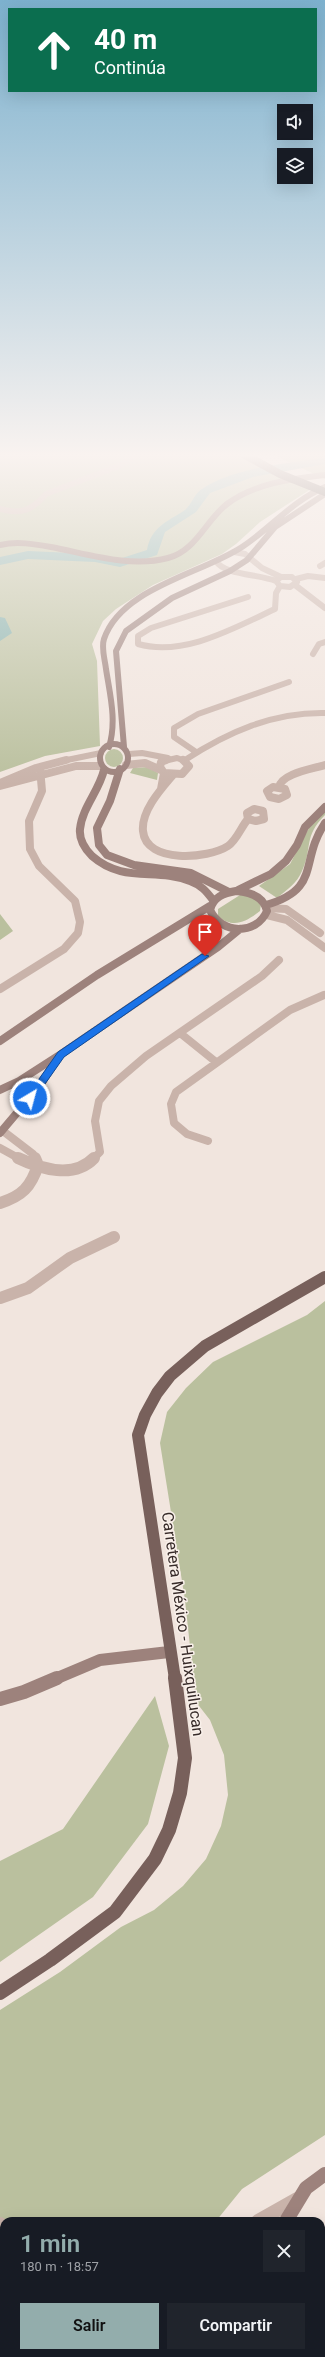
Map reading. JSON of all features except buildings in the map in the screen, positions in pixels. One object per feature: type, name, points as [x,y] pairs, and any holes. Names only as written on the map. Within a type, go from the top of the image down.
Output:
[{"type":"main road","points":[[205,565],[173,580],[138,600],[113,621],[107,632],[104,641],[104,652],[112,739],[109,747],[101,753],[99,757],[103,768],[100,787],[82,820],[80,828],[83,846],[97,862],[122,873],[166,876],[188,880],[201,886],[212,903],[211,914],[217,922],[227,927],[240,929],[258,925],[267,909],[285,900],[303,882],[308,873],[318,832],[325,823]]},
{"type":"main road","points":[[238,565],[230,571],[172,598],[126,631],[120,641],[116,651],[116,660],[121,698],[124,747],[129,754],[109,803],[98,824],[96,833],[104,851],[113,859],[124,864],[148,868],[165,868],[193,873],[233,891],[252,893],[261,898],[267,909]]},
{"type":"main road","points":[[109,747],[124,747]]},
{"type":"main road","points":[[103,768],[123,767]]},
{"type":"main road","points":[[0,1041],[97,975],[212,903],[233,891],[271,874],[286,861],[297,845],[305,827],[325,807]]},
{"type":"main road","points":[[0,1090],[19,1081],[61,1054],[218,947],[240,929]]},
{"type":"main road","points":[[1,1132],[38,1088],[61,1054]]},
{"type":"main road","name":"Carretera México - Huixquilucan","points":[[0,1993],[50,1960],[115,1912],[155,1859],[169,1830],[180,1793],[185,1758],[179,1703],[169,1652],[138,1435],[145,1415],[157,1393],[170,1376],[206,1346],[325,1277]]},
{"type":"main road","points":[[0,1699],[25,1693],[91,1663],[132,1654],[169,1652]]},
{"type":"main road","points":[[288,2217],[297,2199],[310,2181],[325,2174]]},
{"type":"street","points":[[219,565],[221,568],[230,571],[254,574],[279,581],[295,582],[308,576],[325,578]]},
{"type":"street","points":[[258,565],[279,581],[295,582],[325,608]]},
{"type":"street","points":[[248,597],[227,601],[195,616],[146,629],[138,636],[138,644],[147,648],[159,649],[226,632],[275,609],[276,593],[279,581]]},
{"type":"street","points":[[313,654],[319,644],[325,642]]},
{"type":"street","points":[[196,752],[174,737],[174,728],[198,714],[289,682]]},
{"type":"street","points":[[129,754],[142,753],[185,760],[196,752],[266,720],[291,714],[325,713]]},
{"type":"street","points":[[0,786],[40,772],[74,757],[101,753]]},
{"type":"street","points":[[161,790],[162,771],[160,764],[168,758]]},
{"type":"street","points":[[123,767],[145,763],[173,775],[182,774],[188,769],[188,763],[185,760]]},
{"type":"street","points":[[279,787],[280,784],[288,777],[325,765]]},
{"type":"street","points":[[0,783],[12,776],[76,766],[103,768]]},
{"type":"street","points":[[0,989],[64,949],[78,933],[80,922],[75,901],[39,866],[30,849],[29,821],[42,791],[40,772]]},
{"type":"street","points":[[173,775],[161,790],[149,811],[143,831],[148,843],[166,854],[186,856],[218,851],[234,840],[242,825],[248,818]]},
{"type":"street","points":[[267,909],[287,920],[319,934],[325,948]]},
{"type":"street","points":[[0,1148],[18,1159],[38,1165],[68,1172],[84,1168],[94,1161],[100,1152],[95,1120],[100,1101],[110,1086],[129,1069],[262,976],[279,960]]},
{"type":"street","points":[[208,1141],[187,1134],[174,1123],[171,1104],[176,1092],[290,1010],[324,995]]},
{"type":"street","points":[[180,1033],[216,1062]]},
{"type":"street","points":[[0,1203],[22,1196],[29,1190],[38,1165],[33,1154],[1,1132]]},
{"type":"street","points":[[0,1298],[28,1288],[70,1258],[114,1237]]},
{"type":"street","points":[[265,2217],[297,2199]]},
{"type":"green space","points":[[0,565],[198,565],[153,585],[116,609],[103,621],[92,644],[97,661],[100,746],[45,756],[0,772]]},
{"type":"green space","points":[[110,749],[118,749],[123,754],[121,765],[118,767],[110,767],[105,762],[105,754]]},
{"type":"green space","points":[[148,767],[158,773],[157,780],[130,773],[133,768]]},
{"type":"green space","points":[[325,811],[325,815],[318,823],[311,836],[305,863],[295,883],[277,898],[259,886],[290,864],[309,828]]},
{"type":"green space","points":[[240,895],[250,895],[261,904],[260,911],[245,921],[234,923],[224,920],[218,916],[218,909]]},
{"type":"green space","points":[[0,914],[13,931],[0,940]]},
{"type":"green space","points":[[325,1301],[325,2135],[242,2189],[219,2217],[0,2217],[0,2010],[60,1972],[121,1927],[154,1910],[183,1886],[206,1859],[221,1826],[228,1795],[224,1755],[210,1720],[196,1702],[185,1600],[160,1443],[167,1412],[186,1388],[213,1362],[307,1315]]},
{"type":"green space","points":[[155,1696],[169,1746],[148,1824],[93,1897],[0,1962],[0,1861],[63,1829]]},
{"type":"waterway","points":[[0,621],[6,633],[0,637]]},
{"type":"route","points":[[30,1098],[61,1054],[205,956]]}]
